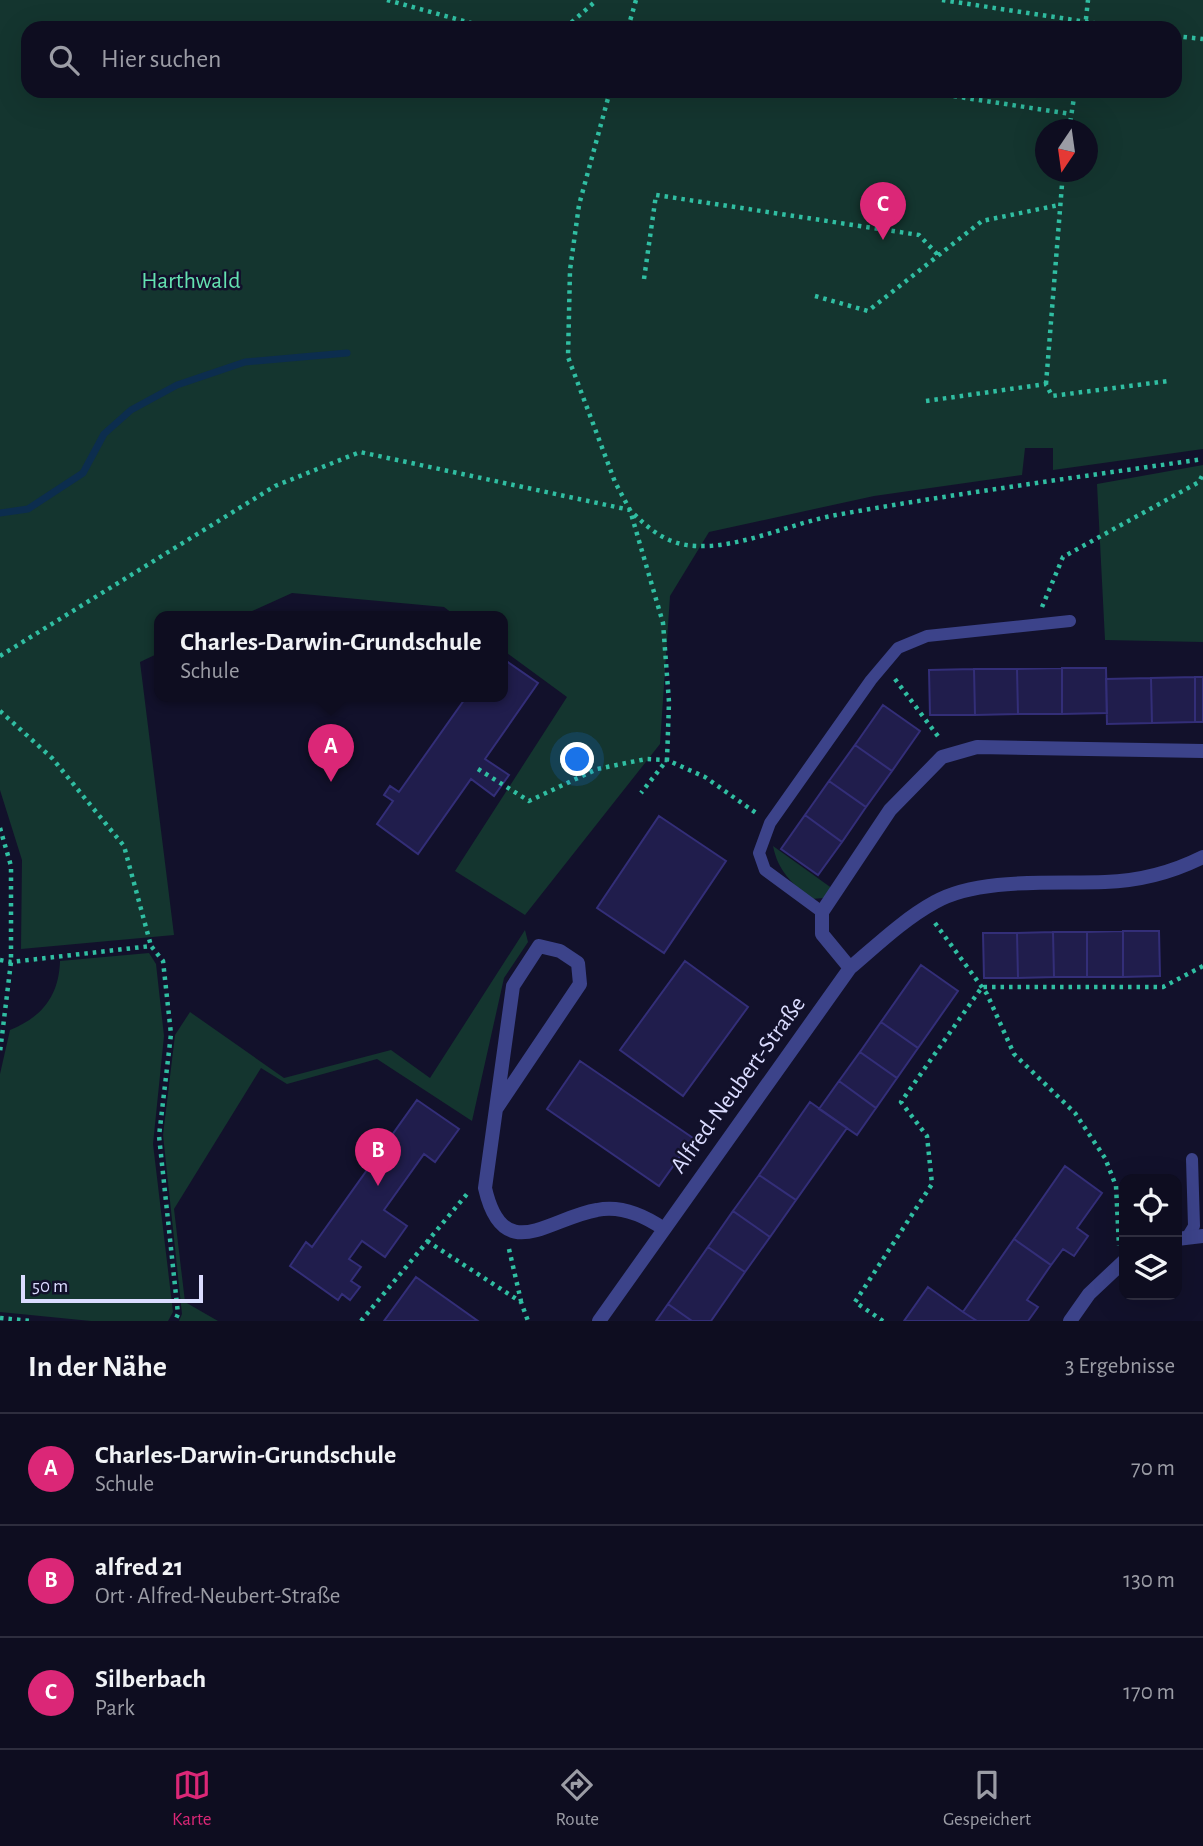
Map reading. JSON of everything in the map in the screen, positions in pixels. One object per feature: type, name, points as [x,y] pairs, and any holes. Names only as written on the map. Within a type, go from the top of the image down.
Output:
[{"type":"street","points":[[850,968],[822,934],[822,912],[890,810],[942,757],[977,747],[1203,751]]},
{"type":"street","name":"Alfred-Neubert-Straße","points":[[599,1321],[850,968],[888,935],[937,900],[997,884],[1108,882],[1175,871],[1203,857]]},
{"type":"street","points":[[496,1109],[580,984],[578,963],[560,951],[539,946],[513,986],[485,1188],[490,1211],[504,1227],[526,1233],[554,1227],[599,1209],[641,1215],[664,1229]]},
{"type":"street","points":[[1182,1237],[1203,1236]]},
{"type":"street","points":[[1070,1321],[1089,1294],[1119,1266]]},
{"type":"lane","points":[[822,912],[765,870],[759,853],[771,823],[898,648],[927,636],[1070,621]]},
{"type":"lane","points":[[1182,1237],[1194,1226],[1192,1159]]},
{"type":"path","points":[[387,0],[464,21]]},
{"type":"path","points":[[573,21],[597,0]]},
{"type":"path","points":[[630,21],[636,0]]},
{"type":"path","points":[[942,0],[1062,21]]},
{"type":"path","points":[[1085,21],[1088,0]]},
{"type":"path","points":[[1182,37],[1203,39]]},
{"type":"path","points":[[608,98],[579,205],[570,270],[568,357],[615,482],[630,510],[663,623],[669,702],[667,760],[641,793]]},
{"type":"path","points":[[966,98],[1071,114]]},
{"type":"path","points":[[1070,119],[1074,98]]},
{"type":"path","points":[[1062,182],[1046,384],[1052,396],[1168,381]]},
{"type":"path","points":[[644,279],[656,195],[919,234],[938,255]]},
{"type":"path","points":[[815,296],[868,311],[982,221],[1059,205]]},
{"type":"path","points":[[926,401],[1046,384]]},
{"type":"path","points":[[0,656],[275,486],[360,452],[630,510],[655,535],[682,545],[716,546],[799,522],[916,501],[1203,459]]},
{"type":"path","points":[[1035,624],[1063,557],[1199,482],[1203,474]]},
{"type":"path","points":[[884,665],[952,754]]},
{"type":"path","points":[[0,711],[52,758],[124,846],[152,946],[163,961],[171,1034],[159,1136],[178,1314],[174,1321]]},
{"type":"path","points":[[478,769],[529,800],[597,769],[618,763],[641,763],[646,759],[667,760],[705,777],[766,820]]},
{"type":"path","points":[[0,828],[12,866],[11,962],[0,1052]]},
{"type":"path","points":[[937,900],[933,921],[994,1006],[1014,1054],[1075,1114],[1105,1158],[1116,1186],[1120,1237]]},
{"type":"path","points":[[0,960],[11,962],[152,946]]},
{"type":"path","points":[[982,987],[1163,987],[1203,966]]},
{"type":"path","points":[[883,1321],[855,1302],[932,1184],[927,1136],[901,1101],[982,987]]},
{"type":"path","points":[[361,1321],[488,1170]]},
{"type":"path","points":[[504,1227],[528,1321]]},
{"type":"path","points":[[426,1241],[521,1302]]},
{"type":"path","points":[[0,1318],[32,1321]]},
{"type":"green space","name":"Harthwald","points":[[0,0],[1203,0],[1203,449],[1053,470],[1053,448],[1025,448],[1022,475],[874,496],[709,532],[670,596],[660,744],[525,915],[455,871],[567,697],[508,654],[508,611],[449,611],[444,607],[292,593],[252,611],[154,611],[154,655],[140,662],[174,935],[21,949],[22,860],[0,790]]},
{"type":"green space","points":[[1203,465],[1203,642],[1105,640],[1097,484]]},
{"type":"green space","points":[[773,846],[833,889],[823,898],[812,899],[787,876],[778,863]]},
{"type":"green space","points":[[525,930],[528,942],[504,978],[472,1121],[377,1059],[287,1084],[261,1068],[174,1209],[185,1302],[218,1321],[179,1321],[182,1314],[163,1135],[175,1035],[190,1012],[284,1078],[391,1050],[430,1078]]},
{"type":"green space","points":[[149,953],[156,964],[164,1036],[153,1144],[173,1312],[168,1321],[91,1321],[0,1312],[0,1074],[10,1030],[31,1019],[47,1004],[56,985],[60,961]]},
{"type":"building","points":[[508,662],[538,683],[485,759],[509,775],[494,796],[471,779],[418,854],[377,824],[393,801],[384,795],[390,786],[399,792],[463,702],[508,702]]},
{"type":"building","points":[[1062,668],[1106,668],[1107,713],[1062,714]]},
{"type":"building","points":[[1062,668],[1062,714],[1018,714],[1017,669]]},
{"type":"building","points":[[974,669],[975,715],[930,715],[929,670]]},
{"type":"building","points":[[974,669],[1017,669],[1018,714],[975,715]]},
{"type":"building","points":[[1195,677],[1203,677],[1203,722],[1195,722]]},
{"type":"building","points":[[1195,677],[1195,722],[1152,723],[1151,678]]},
{"type":"building","points":[[1151,678],[1152,723],[1107,724],[1106,679]]},
{"type":"building","points":[[883,705],[920,731],[892,771],[855,745]]},
{"type":"building","points":[[855,745],[892,771],[866,807],[829,781]]},
{"type":"building","points":[[829,781],[866,807],[842,842],[805,815]]},
{"type":"building","points":[[805,815],[842,842],[818,875],[781,849]]},
{"type":"building","points":[[659,816],[726,861],[664,953],[597,908]]},
{"type":"building","points":[[1123,931],[1159,931],[1160,976],[1123,977]]},
{"type":"building","points":[[1123,931],[1123,977],[1087,977],[1087,932]]},
{"type":"building","points":[[1053,932],[1087,932],[1087,977],[1054,977]]},
{"type":"building","points":[[1053,932],[1054,977],[1018,978],[1017,933]]},
{"type":"building","points":[[983,933],[1017,933],[1018,978],[984,978]]},
{"type":"building","points":[[685,961],[748,1007],[683,1096],[620,1050]]},
{"type":"building","points":[[921,965],[958,991],[918,1048],[881,1022]]},
{"type":"building","points":[[881,1022],[918,1048],[897,1078],[860,1052]]},
{"type":"building","points":[[860,1052],[897,1078],[876,1108],[839,1081]]},
{"type":"building","points":[[580,1061],[693,1138],[659,1186],[547,1109]]},
{"type":"building","points":[[839,1081],[876,1108],[857,1135],[819,1109]]},
{"type":"building","points":[[417,1100],[459,1129],[435,1162],[424,1154],[384,1210],[407,1226],[385,1257],[362,1241],[349,1259],[361,1267],[351,1281],[360,1287],[350,1300],[342,1294],[338,1300],[290,1266],[306,1242],[312,1247]]},
{"type":"building","points":[[810,1102],[847,1128],[796,1200],[759,1175]]},
{"type":"building","points":[[1065,1166],[1102,1193],[1077,1228],[1088,1236],[1074,1256],[1063,1249],[1051,1265],[1014,1239]]},
{"type":"building","points":[[759,1175],[796,1200],[770,1237],[733,1211]]},
{"type":"building","points":[[733,1211],[770,1237],[745,1272],[708,1247]]},
{"type":"building","points":[[1014,1239],[1051,1265],[1027,1300],[1038,1307],[1028,1321],[977,1321],[963,1312]]},
{"type":"building","points":[[708,1247],[745,1272],[711,1321],[692,1321],[668,1304]]},
{"type":"building","points":[[416,1277],[478,1321],[384,1321]]},
{"type":"building","points":[[928,1287],[963,1312],[977,1321],[904,1321]]},
{"type":"building","points":[[668,1304],[692,1321],[656,1321]]},
{"type":"waterway","points":[[0,513],[28,509],[83,473],[104,434],[131,410],[177,385],[245,362],[347,353]]},
{"type":"place","name":"Silberbach","points":[[883,240]]},
{"type":"place","name":"Charles-Darwin-Grundschule","points":[[331,782]]},
{"type":"place","name":"alfred 21","points":[[378,1186]]}]
